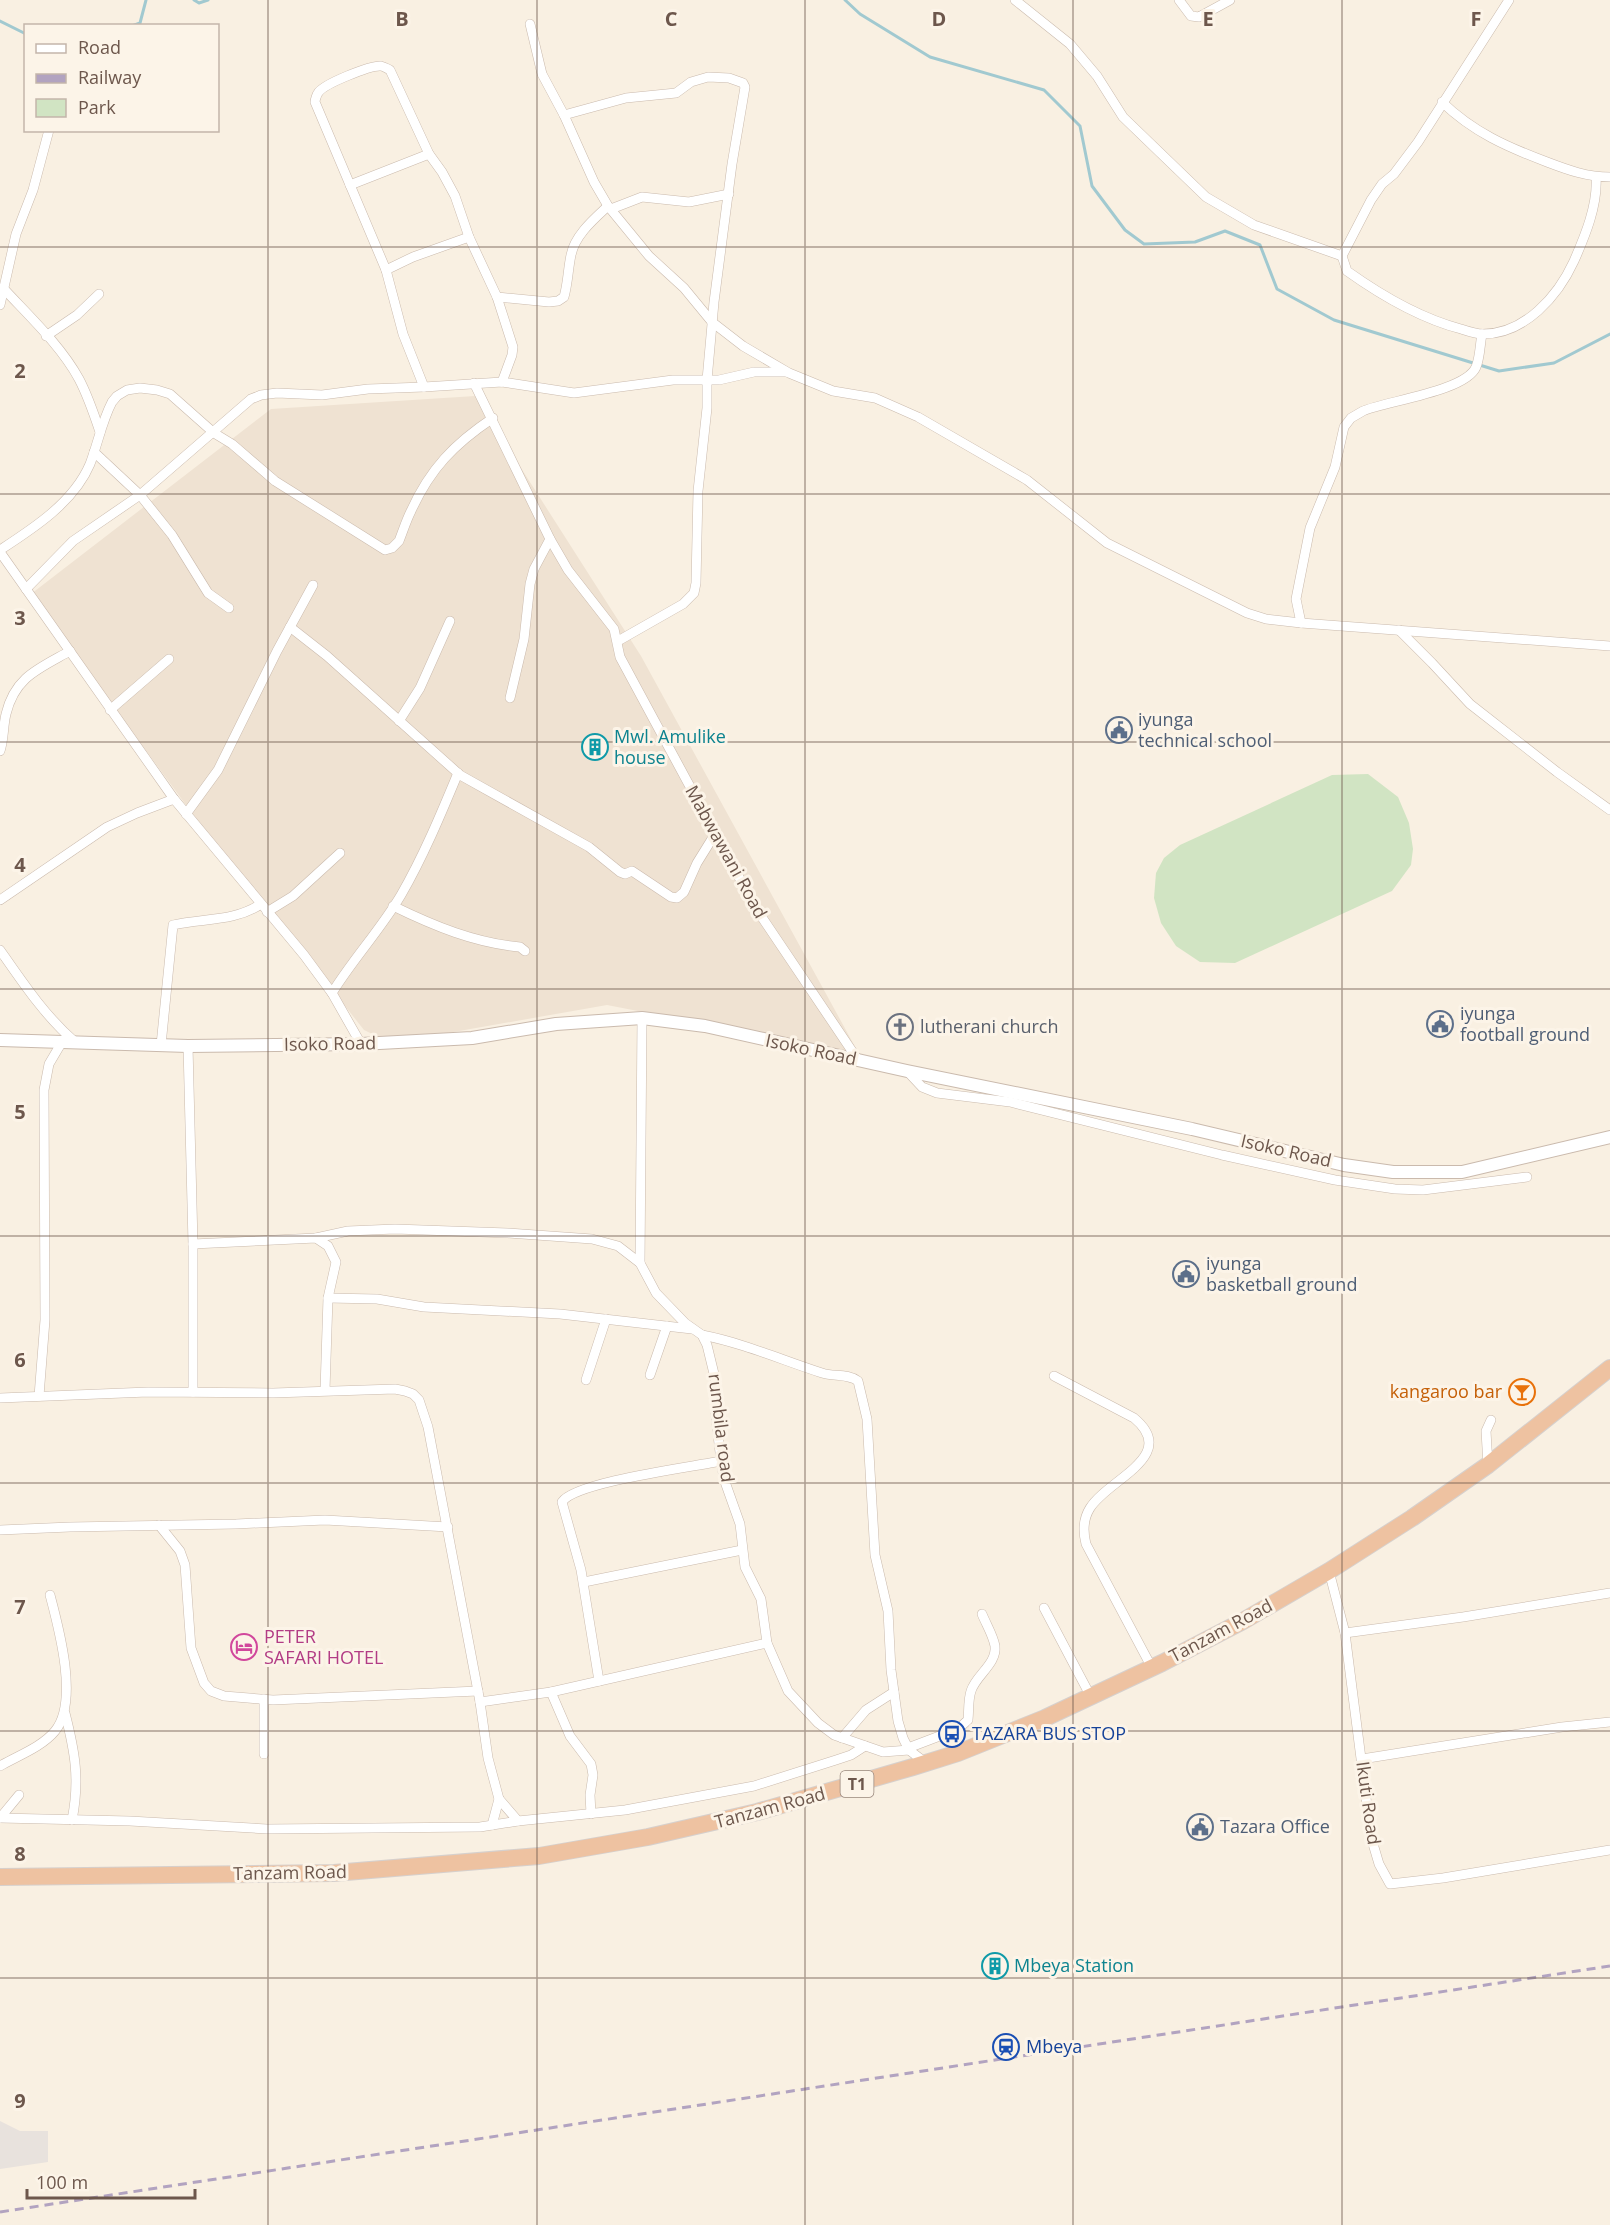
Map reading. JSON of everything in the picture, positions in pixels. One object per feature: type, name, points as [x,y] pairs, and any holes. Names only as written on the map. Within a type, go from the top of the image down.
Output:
[{"type":"highway","name":"Tanzam Road","points":[[0,1877],[334,1874],[539,1856],[637,1839],[757,1812],[958,1753],[1091,1697],[1152,1668],[1243,1621],[1329,1571],[1404,1524],[1488,1465],[1610,1368]]},
{"type":"street","points":[[1015,0],[1070,44],[1097,76],[1122,117],[1206,197],[1254,225],[1342,256]]},
{"type":"street","points":[[1179,0],[1191,16],[1198,17],[1230,0]]},
{"type":"street","points":[[1509,0],[1418,142],[1371,200],[1342,256],[1347,271],[1395,302],[1439,323],[1482,334],[1515,326],[1542,308],[1561,285],[1587,227],[1596,199],[1596,177]]},
{"type":"street","points":[[530,24],[539,66],[594,182],[610,208],[649,256],[684,288],[712,322],[743,346],[789,373],[823,388],[875,398],[918,417],[1027,480],[1107,543],[1247,613],[1266,619],[1301,623],[1610,646]]},
{"type":"street","points":[[424,387],[403,334],[386,270],[315,102],[317,93],[323,87],[376,66],[383,66],[390,70],[429,154],[448,183],[496,297],[513,347],[502,382]]},
{"type":"street","points":[[564,115],[626,98],[676,93],[688,83],[701,78],[722,77],[741,81],[745,86],[712,322],[707,408],[698,491],[694,593],[683,604],[618,641]]},
{"type":"street","points":[[1442,102],[1469,125],[1502,145],[1569,171],[1596,177],[1610,177]]},
{"type":"street","points":[[0,304],[3,281],[16,234],[33,190],[48,132]]},
{"type":"street","points":[[350,184],[429,154]]},
{"type":"street","points":[[496,297],[526,298],[549,302],[558,301],[564,297],[571,254],[576,244],[587,226],[610,208],[642,197],[689,202],[729,194]]},
{"type":"street","points":[[386,270],[412,257],[469,237]]},
{"type":"street","points":[[3,281],[78,378],[100,432]]},
{"type":"street","points":[[46,336],[77,315],[99,294]]},
{"type":"street","points":[[1301,623],[1296,599],[1310,528],[1335,467],[1341,434],[1347,421],[1372,407],[1446,388],[1471,374],[1476,368],[1482,334]]},
{"type":"street","points":[[26,589],[81,534],[140,495],[251,399],[261,395],[277,393],[322,395],[368,389],[502,382],[574,393],[673,380],[707,380],[754,372],[789,373]]},
{"type":"street","name":"Mabwawani Road","points":[[474,383],[550,539],[568,570],[609,620],[618,641],[620,657],[715,834],[773,936],[858,1060]]},
{"type":"street","points":[[361,1044],[332,993],[304,955],[174,799],[0,551],[41,523],[80,483],[110,406],[117,396],[127,390],[140,388],[170,394],[213,433],[231,444],[275,481],[385,550],[392,548],[399,541],[422,490],[441,460],[468,434],[493,418]]},
{"type":"street","points":[[94,452],[140,495],[172,535],[210,596],[229,608]]},
{"type":"street","points":[[510,698],[524,639],[530,584],[534,569],[550,539]]},
{"type":"street","points":[[186,814],[218,770],[313,585]]},
{"type":"street","points":[[399,721],[420,688],[450,621]]},
{"type":"street","points":[[290,627],[327,656],[458,773],[512,806],[589,847],[620,872],[626,874],[632,871],[673,898],[684,892],[697,863],[715,834]]},
{"type":"street","points":[[1399,630],[1470,704],[1610,810]]},
{"type":"street","points":[[0,751],[4,733],[2,716],[16,687],[35,672],[70,651]]},
{"type":"street","points":[[110,710],[169,659]]},
{"type":"street","points":[[332,993],[348,966],[393,906],[418,861],[458,773]]},
{"type":"street","points":[[0,900],[107,827],[174,799]]},
{"type":"street","points":[[267,912],[293,896],[340,853]]},
{"type":"street","points":[[161,1045],[173,925],[240,914],[261,904]]},
{"type":"street","points":[[393,906],[433,925],[476,940],[520,947],[525,951]]},
{"type":"street","points":[[0,950],[33,998],[69,1042],[49,1064],[44,1090],[45,1320],[39,1396]]},
{"type":"street","points":[[640,1263],[642,1018]]},
{"type":"street","name":"Isoko Road","points":[[0,1040],[188,1046],[361,1044],[464,1039],[556,1023],[642,1018],[705,1026],[907,1071],[1169,1125],[1344,1165],[1393,1172],[1462,1172],[1610,1137]]},
{"type":"street","points":[[188,1046],[194,1244],[193,1392]]},
{"type":"street","points":[[907,1071],[922,1087],[937,1093],[1010,1102],[1253,1163],[1354,1183],[1395,1189],[1423,1190],[1527,1177]]},
{"type":"street","points":[[194,1244],[316,1238],[348,1232],[395,1229],[592,1239],[618,1246],[640,1263],[656,1293],[685,1323],[699,1333]]},
{"type":"street","points":[[316,1238],[328,1246],[336,1262],[328,1298],[325,1390]]},
{"type":"street","points":[[328,1298],[377,1299],[424,1307],[560,1314],[667,1326],[699,1333],[821,1373],[853,1378],[858,1381],[867,1419],[874,1555],[888,1611],[894,1692],[900,1731],[908,1749],[926,1763]]},
{"type":"street","points":[[586,1380],[606,1319]]},
{"type":"street","points":[[650,1375],[667,1326]]},
{"type":"street","name":"rumbila road","points":[[699,1333],[715,1375],[717,1392],[715,1409],[724,1479],[740,1524],[745,1567],[761,1599],[767,1643],[788,1691],[825,1730],[883,1752],[908,1749],[958,1729],[968,1720],[971,1692],[980,1675],[993,1660],[994,1642],[982,1614]]},
{"type":"street","points":[[1054,1376],[1134,1418],[1145,1427],[1149,1434],[1148,1451],[1143,1460],[1096,1500],[1089,1509],[1083,1532],[1086,1544],[1152,1668]]},
{"type":"street","points":[[0,1398],[112,1392],[273,1393],[395,1389],[413,1394],[419,1400],[429,1427],[480,1702],[488,1758],[499,1799],[518,1821]]},
{"type":"street","points":[[1488,1465],[1486,1431],[1491,1420]]},
{"type":"street","points":[[599,1681],[584,1582],[575,1542],[562,1502],[572,1494],[615,1480],[721,1461]]},
{"type":"street","points":[[0,1530],[325,1520],[448,1527]]},
{"type":"street","points":[[159,1525],[180,1551],[185,1565],[190,1648],[204,1683],[211,1691],[224,1696],[264,1699],[478,1691]]},
{"type":"street","points":[[584,1582],[742,1550]]},
{"type":"street","name":"Ikuti Road","points":[[1329,1571],[1345,1633],[1373,1845],[1379,1864],[1390,1884],[1443,1878],[1610,1850]]},
{"type":"street","points":[[1345,1633],[1610,1593]]},
{"type":"street","points":[[51,1595],[63,1657],[65,1713],[77,1772],[72,1820]]},
{"type":"street","points":[[1044,1608],[1091,1697]]},
{"type":"street","points":[[480,1702],[551,1692],[767,1643]]},
{"type":"street","points":[[551,1692],[570,1736],[591,1764],[593,1775],[590,1795],[591,1814]]},
{"type":"street","points":[[842,1738],[866,1710],[894,1692]]},
{"type":"street","points":[[264,1699],[264,1754]]},
{"type":"street","points":[[0,1766],[49,1737],[65,1713]]},
{"type":"street","points":[[1362,1759],[1561,1727],[1610,1722]]},
{"type":"street","points":[[0,1818],[267,1829],[466,1828],[624,1810],[754,1786],[851,1755],[864,1746]]},
{"type":"street","points":[[0,1818],[19,1795]]},
{"type":"street","points":[[492,1825],[499,1799]]},
{"type":"shaded area","points":[[475,396],[641,656],[859,1054],[607,1005],[391,1043],[364,1030],[186,805],[31,594],[271,409]]},
{"type":"shaded area","points":[[0,2121],[20,2131],[48,2131],[48,2162],[0,2169]]},
{"type":"green space","points":[[1368,774],[1398,797],[1409,823],[1413,849],[1411,865],[1392,891],[1235,963],[1200,962],[1176,946],[1161,923],[1154,898],[1156,873],[1164,858],[1180,845],[1332,775]]},
{"type":"waterway","points":[[137,24],[140,23],[146,0]]},
{"type":"waterway","points":[[194,0],[199,3],[208,0]]},
{"type":"waterway","points":[[845,0],[860,14],[930,57],[1044,90],[1080,126],[1092,186],[1125,230],[1144,244],[1195,242],[1225,231],[1260,245],[1277,289],[1334,320],[1499,371],[1554,363],[1610,334]]},
{"type":"waterway","points":[[0,21],[24,33]]},
{"type":"railway","points":[[0,2212],[1610,1966]]},
{"type":"place","name":"iyunga technical school","points":[[1119,730]]},
{"type":"place","name":"Mwl. Amulike house","points":[[595,747]]},
{"type":"place","name":"iyunga football ground","points":[[1440,1024]]},
{"type":"place","name":"lutherani church","points":[[900,1027]]},
{"type":"place","name":"iyunga basketball ground","points":[[1186,1274]]},
{"type":"place","name":"kangaroo bar","points":[[1522,1392]]},
{"type":"place","name":"PETER SAFARI HOTEL","points":[[244,1647]]},
{"type":"place","name":"TAZARA BUS STOP","points":[[952,1734]]},
{"type":"place","name":"Tazara Office","points":[[1200,1827]]},
{"type":"place","name":"Mbeya Station","points":[[995,1966]]},
{"type":"place","name":"Mbeya","points":[[1006,2047]]}]
